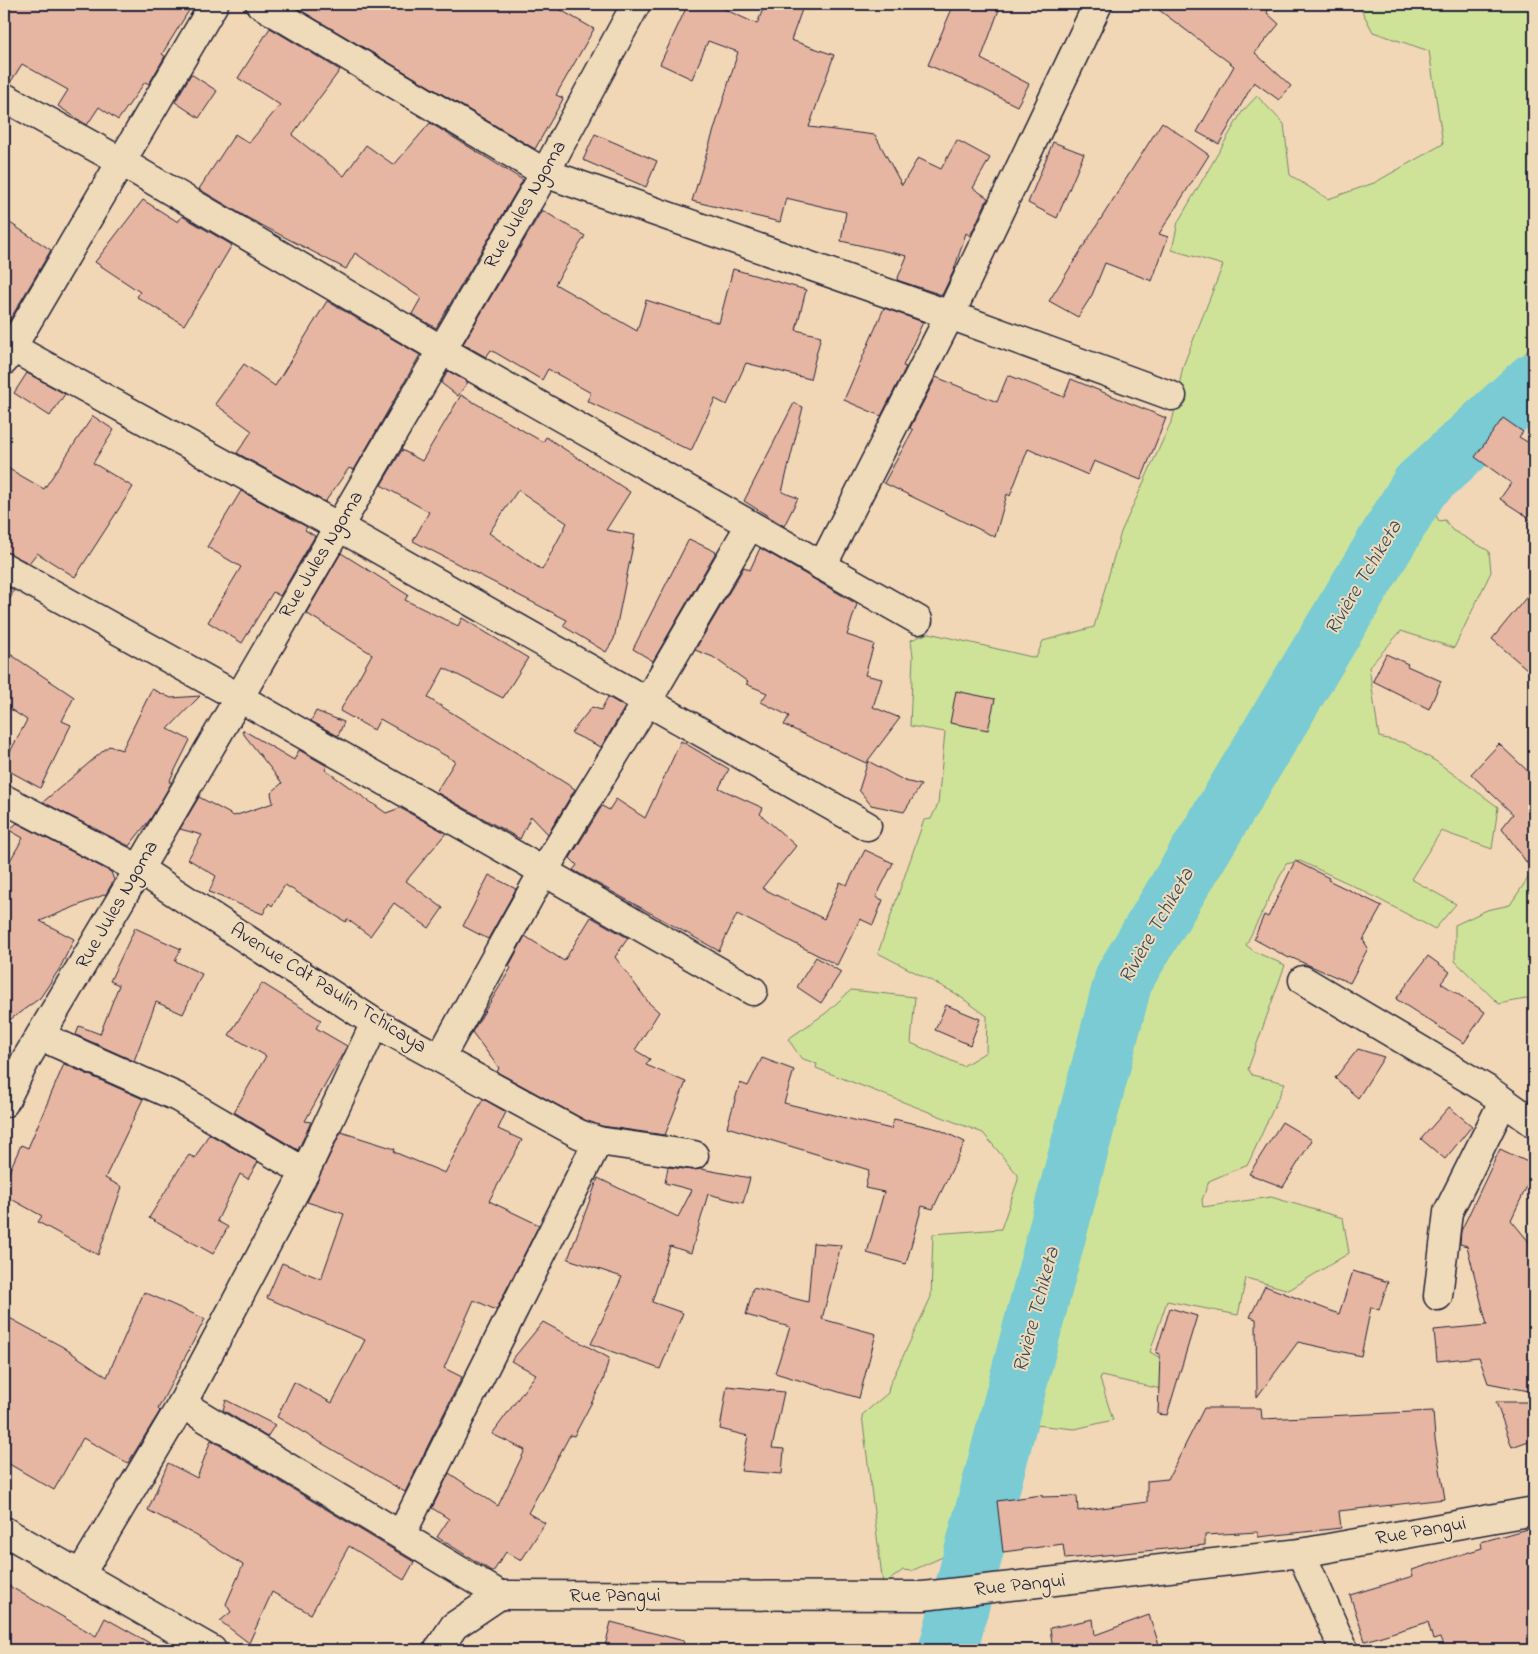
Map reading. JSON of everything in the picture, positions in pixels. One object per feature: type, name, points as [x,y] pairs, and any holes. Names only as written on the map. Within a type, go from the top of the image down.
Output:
[{"type":"street","points":[[214,4],[6,351],[339,527],[648,700],[867,826]]},
{"type":"street","points":[[260,4],[545,173],[950,315],[1172,396]]},
{"type":"street","name":"Rue Jules Ngoma","points":[[4,1104],[14,1056],[40,1036],[140,869],[238,696],[339,527],[545,173],[636,4]]},
{"type":"street","points":[[822,566],[950,315],[1098,4]]},
{"type":"street","points":[[4,97],[120,161],[442,350],[918,620]]},
{"type":"street","points":[[440,1058],[543,872],[648,700],[750,525]]},
{"type":"street","points":[[4,567],[238,696],[754,991]]},
{"type":"street","name":"Avenue Cdt Paulin Tchicaya","points":[[4,799],[140,869],[375,1023],[578,1134],[598,1141],[694,1155]]},
{"type":"street","points":[[1304,980],[1532,1118]]},
{"type":"street","points":[[80,1575],[182,1404],[304,1172],[375,1023]]},
{"type":"street","points":[[40,1036],[177,1097],[304,1172]]},
{"type":"street","points":[[1438,1296],[1448,1212],[1503,1102]]},
{"type":"street","points":[[401,1535],[598,1141]]},
{"type":"street","points":[[182,1404],[500,1595],[454,1626],[438,1650]]},
{"type":"street","name":"Rue Pangui","points":[[500,1595],[923,1596],[1301,1553],[1534,1511]]},
{"type":"street","points":[[4,1531],[212,1650]]},
{"type":"street","points":[[1301,1553],[1344,1650]]},
{"type":"green space","points":[[1349,4],[1534,4],[1534,344],[1414,475],[1439,521],[1445,520],[1452,530],[1489,551],[1491,572],[1454,648],[1401,631],[1369,667],[1379,737],[1405,743],[1437,762],[1498,807],[1492,849],[1441,831],[1411,879],[1456,904],[1435,929],[1350,884],[1300,861],[1286,864],[1246,945],[1255,952],[1285,965],[1248,1069],[1252,1075],[1285,1083],[1248,1164],[1209,1181],[1202,1200],[1203,1207],[1271,1197],[1343,1218],[1349,1253],[1289,1290],[1246,1278],[1238,1315],[1167,1301],[1150,1352],[1175,1367],[1161,1389],[1101,1376],[1100,1379],[1113,1420],[1075,1429],[1015,1423],[1001,1447],[954,1552],[911,1571],[903,1570],[883,1585],[862,1415],[888,1393],[889,1386],[931,1297],[933,1234],[1001,1229],[1018,1180],[1018,1175],[983,1133],[816,1068],[817,1064],[801,1058],[788,1039],[826,1013],[851,990],[915,997],[911,1043],[963,1066],[986,1052],[987,1016],[955,993],[878,953],[924,820],[931,819],[938,804],[945,732],[910,726],[913,656],[911,640],[929,633],[1036,658],[1043,641],[1094,627],[1121,532],[1173,418],[1183,366],[1223,265],[1172,250],[1178,222],[1242,112],[1257,96],[1284,124],[1290,175],[1328,199],[1374,183],[1443,144],[1429,51],[1373,32],[1362,11]]},
{"type":"green space","points":[[1534,869],[1534,992],[1531,998],[1499,1004],[1455,961],[1455,925],[1487,910],[1510,905]]},
{"type":"building","points":[[4,4],[193,4],[162,54],[165,56],[149,84],[145,82],[118,120],[99,107],[87,125],[58,106],[68,90],[22,64],[10,83],[4,81]]},
{"type":"building","points":[[290,4],[550,4],[594,29],[556,95],[563,98],[562,101],[535,149]]},
{"type":"building","points":[[688,4],[713,4],[757,24],[765,4],[804,4],[791,40],[834,55],[809,127],[875,135],[902,185],[918,158],[941,169],[957,140],[990,158],[973,188],[988,198],[970,236],[966,233],[954,270],[942,295],[897,280],[907,256],[841,241],[846,212],[786,198],[780,222],[692,201],[738,52],[708,41],[692,79],[660,64]]},
{"type":"building","points":[[954,4],[1001,4],[981,59],[1029,84],[1017,106],[928,65]]},
{"type":"building","points":[[1151,4],[1270,4],[1267,13],[1279,24],[1255,53],[1291,86],[1279,100],[1254,82],[1219,144],[1197,132],[1234,66]]},
{"type":"building","points":[[270,28],[340,70],[292,135],[344,176],[366,145],[394,165],[430,123],[523,180],[436,328],[412,314],[421,298],[355,253],[346,269],[248,218],[199,189],[235,134],[249,143],[280,105],[238,78]]},
{"type":"building","points":[[191,74],[217,91],[199,118],[175,102]]},
{"type":"building","points":[[1162,122],[1209,155],[1159,234],[1168,237],[1152,281],[1105,263],[1092,295],[1078,317],[1049,301]]},
{"type":"building","points":[[595,134],[657,161],[646,187],[583,160]]},
{"type":"building","points":[[1053,142],[1084,154],[1057,218],[1028,203]]},
{"type":"building","points":[[143,200],[178,222],[182,216],[232,245],[184,325],[137,297],[140,292],[95,262]]},
{"type":"building","points":[[542,210],[585,236],[555,284],[637,331],[646,300],[719,323],[733,269],[806,290],[796,330],[821,336],[810,379],[746,363],[727,405],[715,399],[691,451],[587,401],[591,393],[548,369],[542,380],[491,350],[486,357],[463,344]]},
{"type":"building","points":[[4,219],[51,250],[5,328],[4,327]]},
{"type":"building","points":[[327,301],[420,355],[354,470],[349,468],[325,502],[237,453],[252,431],[215,404],[244,364],[275,386]]},
{"type":"building","points":[[884,308],[923,322],[903,366],[906,367],[881,416],[844,400]]},
{"type":"building","points":[[448,371],[468,382],[458,396],[441,383]]},
{"type":"building","points":[[27,373],[65,394],[50,416],[14,393]]},
{"type":"building","points":[[1008,375],[1064,397],[1071,379],[1166,418],[1141,480],[1094,461],[1088,475],[1028,449],[1010,496],[1007,494],[995,537],[884,483],[913,430],[910,428],[936,377],[997,402]]},
{"type":"building","points":[[461,395],[543,442],[546,437],[630,492],[606,530],[635,535],[614,639],[606,652],[563,626],[567,620],[413,541],[429,512],[381,485],[402,450],[422,461]],"holes":[[[518,490],[567,523],[542,570],[489,533]]]},
{"type":"building","points":[[794,403],[803,407],[782,492],[798,498],[784,526],[744,501]]},
{"type":"building","points":[[93,416],[114,430],[93,463],[133,487],[75,577],[37,553],[29,563],[4,551],[4,466],[44,489]]},
{"type":"building","points":[[1503,418],[1523,432],[1519,437],[1534,446],[1534,521],[1500,499],[1511,483],[1475,457]]},
{"type":"building","points":[[241,491],[307,527],[305,530],[315,536],[280,596],[273,592],[242,643],[208,622],[241,567],[207,547]]},
{"type":"building","points":[[689,539],[716,552],[653,661],[633,649]]},
{"type":"building","points":[[760,548],[857,604],[847,635],[874,644],[865,675],[882,679],[873,707],[900,718],[866,763],[784,725],[789,716],[761,702],[767,693],[746,684],[748,682],[713,657],[695,650],[744,567],[750,570]]},
{"type":"building","points":[[341,553],[408,595],[405,600],[458,626],[462,618],[528,658],[503,698],[444,668],[428,698],[575,789],[548,834],[531,816],[520,839],[436,792],[455,761],[380,719],[374,730],[340,711],[372,654],[306,613]]},
{"type":"building","points":[[4,585],[14,591],[4,610]]},
{"type":"building","points":[[1534,588],[1534,675],[1492,639]]},
{"type":"building","points":[[4,650],[74,697],[62,721],[71,725],[40,788],[4,768],[4,763],[27,720],[4,705]]},
{"type":"building","points":[[1386,654],[1408,664],[1407,666],[1441,681],[1429,709],[1373,681]]},
{"type":"building","points":[[152,689],[171,698],[200,696],[168,729],[190,740],[169,782],[172,782],[151,818],[129,846],[43,802],[109,746],[122,750]]},
{"type":"building","points":[[956,691],[995,699],[988,730],[950,723]]},
{"type":"building","points":[[608,697],[625,707],[601,747],[571,733],[592,707],[601,710]]},
{"type":"building","points":[[316,711],[344,722],[338,736],[311,721]]},
{"type":"building","points":[[243,730],[294,760],[299,750],[327,766],[325,770],[386,813],[400,808],[446,833],[406,881],[443,908],[429,928],[394,903],[370,936],[347,919],[346,922],[285,885],[272,906],[269,903],[263,914],[209,892],[216,876],[188,859],[202,835],[180,829],[199,797],[234,816],[273,803],[271,793],[282,783],[242,732]]},
{"type":"building","points":[[681,741],[729,769],[719,788],[763,808],[760,814],[796,846],[762,888],[824,919],[840,882],[847,885],[865,850],[893,863],[876,897],[883,900],[873,925],[860,919],[837,965],[737,914],[719,951],[573,870],[577,865],[570,858],[602,806],[609,810],[616,799],[645,818]]},
{"type":"building","points":[[1499,744],[1534,777],[1534,873],[1502,828],[1513,814],[1471,774]]},
{"type":"building","points":[[868,761],[905,781],[921,785],[904,812],[871,805],[859,790]]},
{"type":"building","points":[[17,823],[111,872],[114,880],[106,894],[40,921],[74,939],[60,968],[40,998],[4,1024],[4,871],[23,838],[9,830]]},
{"type":"building","points":[[1295,861],[1329,878],[1328,880],[1382,906],[1363,940],[1368,948],[1350,983],[1289,958],[1254,939],[1264,915],[1268,917]]},
{"type":"building","points":[[489,875],[516,889],[488,939],[463,926]]},
{"type":"building","points":[[591,917],[628,938],[615,957],[649,1003],[659,1012],[635,1050],[650,1059],[646,1065],[686,1082],[665,1135],[602,1126],[585,1120],[497,1072],[499,1068],[472,1032],[511,968],[509,966],[525,936],[564,961]]},
{"type":"building","points":[[135,928],[181,949],[175,961],[202,974],[183,1014],[156,1002],[134,1061],[76,1035],[79,1026],[100,1034],[119,985],[110,981]]},
{"type":"building","points":[[1428,956],[1450,972],[1441,983],[1485,1012],[1464,1043],[1396,999]]},
{"type":"building","points":[[816,957],[841,972],[821,1003],[797,987]]},
{"type":"building","points":[[262,983],[321,1020],[316,1028],[347,1046],[305,1121],[311,1122],[298,1150],[234,1112],[266,1056],[229,1035]]},
{"type":"building","points":[[946,1005],[980,1019],[970,1045],[935,1030]]},
{"type":"building","points":[[1358,1049],[1384,1057],[1358,1098],[1335,1078]]},
{"type":"building","points":[[762,1058],[794,1070],[784,1103],[891,1129],[894,1119],[938,1129],[965,1142],[933,1209],[922,1206],[906,1264],[867,1253],[884,1192],[865,1188],[869,1170],[727,1127],[740,1083],[748,1086]]},
{"type":"building","points":[[64,1064],[143,1099],[105,1178],[122,1187],[98,1255],[38,1222],[42,1216],[13,1200],[4,1199],[4,1183],[21,1145],[28,1148]]},
{"type":"building","points":[[483,1099],[506,1112],[498,1129],[522,1140],[489,1201],[539,1225],[496,1310],[474,1300],[444,1368],[462,1377],[405,1492],[277,1417],[294,1382],[332,1403],[365,1340],[267,1298],[282,1263],[321,1279],[344,1214],[307,1202],[341,1132],[395,1149],[394,1152],[445,1173]]},
{"type":"building","points":[[1449,1107],[1472,1126],[1445,1159],[1421,1139]]},
{"type":"building","points":[[1282,1122],[1312,1140],[1283,1187],[1249,1174]]},
{"type":"building","points":[[209,1134],[258,1162],[248,1179],[240,1174],[217,1221],[228,1227],[213,1254],[149,1218],[181,1166],[189,1155],[195,1158]]},
{"type":"building","points":[[1500,1149],[1534,1165],[1534,1171],[1511,1220],[1534,1248],[1534,1392],[1488,1383],[1479,1357],[1437,1361],[1434,1330],[1487,1325],[1467,1246],[1460,1244],[1461,1231]]},
{"type":"building","points":[[668,1167],[692,1170],[701,1169],[750,1178],[743,1203],[708,1194],[691,1253],[670,1246],[652,1302],[683,1313],[660,1369],[591,1344],[622,1277],[568,1259],[598,1178],[678,1217],[692,1190],[665,1183]]},
{"type":"building","points":[[813,1243],[841,1245],[822,1319],[876,1334],[859,1398],[775,1373],[790,1327],[746,1315],[753,1288],[808,1302]]},
{"type":"building","points":[[1353,1271],[1388,1282],[1379,1310],[1371,1307],[1361,1356],[1298,1342],[1257,1397],[1256,1319],[1250,1317],[1265,1286],[1339,1314]]},
{"type":"building","points":[[144,1292],[205,1319],[158,1409],[160,1411],[128,1463],[83,1438],[54,1490],[4,1461],[4,1315],[63,1347],[107,1377]]},
{"type":"building","points":[[1170,1308],[1197,1316],[1167,1415],[1158,1414],[1160,1354],[1156,1353]]},
{"type":"building","points":[[543,1322],[609,1358],[603,1381],[574,1436],[570,1435],[528,1513],[545,1523],[521,1561],[506,1552],[493,1572],[437,1537],[449,1519],[432,1508],[449,1473],[498,1506],[525,1450],[492,1434],[536,1374],[511,1361]]},
{"type":"building","points":[[727,1386],[784,1392],[772,1448],[784,1449],[782,1474],[741,1471],[748,1436],[720,1429]]},
{"type":"building","points":[[226,1400],[275,1425],[267,1437],[223,1410]]},
{"type":"building","points":[[1496,1402],[1534,1402],[1534,1439],[1512,1447]]},
{"type":"building","points":[[1204,1408],[1261,1408],[1262,1419],[1433,1411],[1435,1439],[1445,1499],[1339,1511],[1341,1528],[1258,1537],[1258,1532],[1205,1535],[1205,1545],[1065,1559],[1063,1544],[1003,1552],[997,1501],[1042,1495],[1042,1497],[1077,1496],[1078,1511],[1147,1502],[1147,1481],[1168,1479]]},
{"type":"building","points":[[211,1440],[414,1562],[404,1580],[349,1546],[311,1614],[272,1592],[249,1643],[220,1621],[231,1612],[226,1604],[243,1565],[197,1536],[148,1510],[168,1463],[197,1478]]},
{"type":"building","points":[[1534,1527],[1534,1650],[1446,1650],[1440,1638],[1433,1640],[1428,1622],[1365,1641],[1350,1595],[1413,1576],[1412,1570],[1482,1548],[1481,1542]]},
{"type":"building","points":[[4,1583],[96,1636],[105,1618],[162,1650],[4,1650]]},
{"type":"building","points":[[1149,1615],[1161,1650],[1053,1650],[1050,1628],[1093,1619],[1095,1635]]},
{"type":"building","points":[[611,1622],[684,1641],[682,1650],[604,1650]]},
{"type":"waterway","name":"Rivière Tchiketa","points":[[948,1650],[1124,978],[1420,486],[1534,382]]}]
